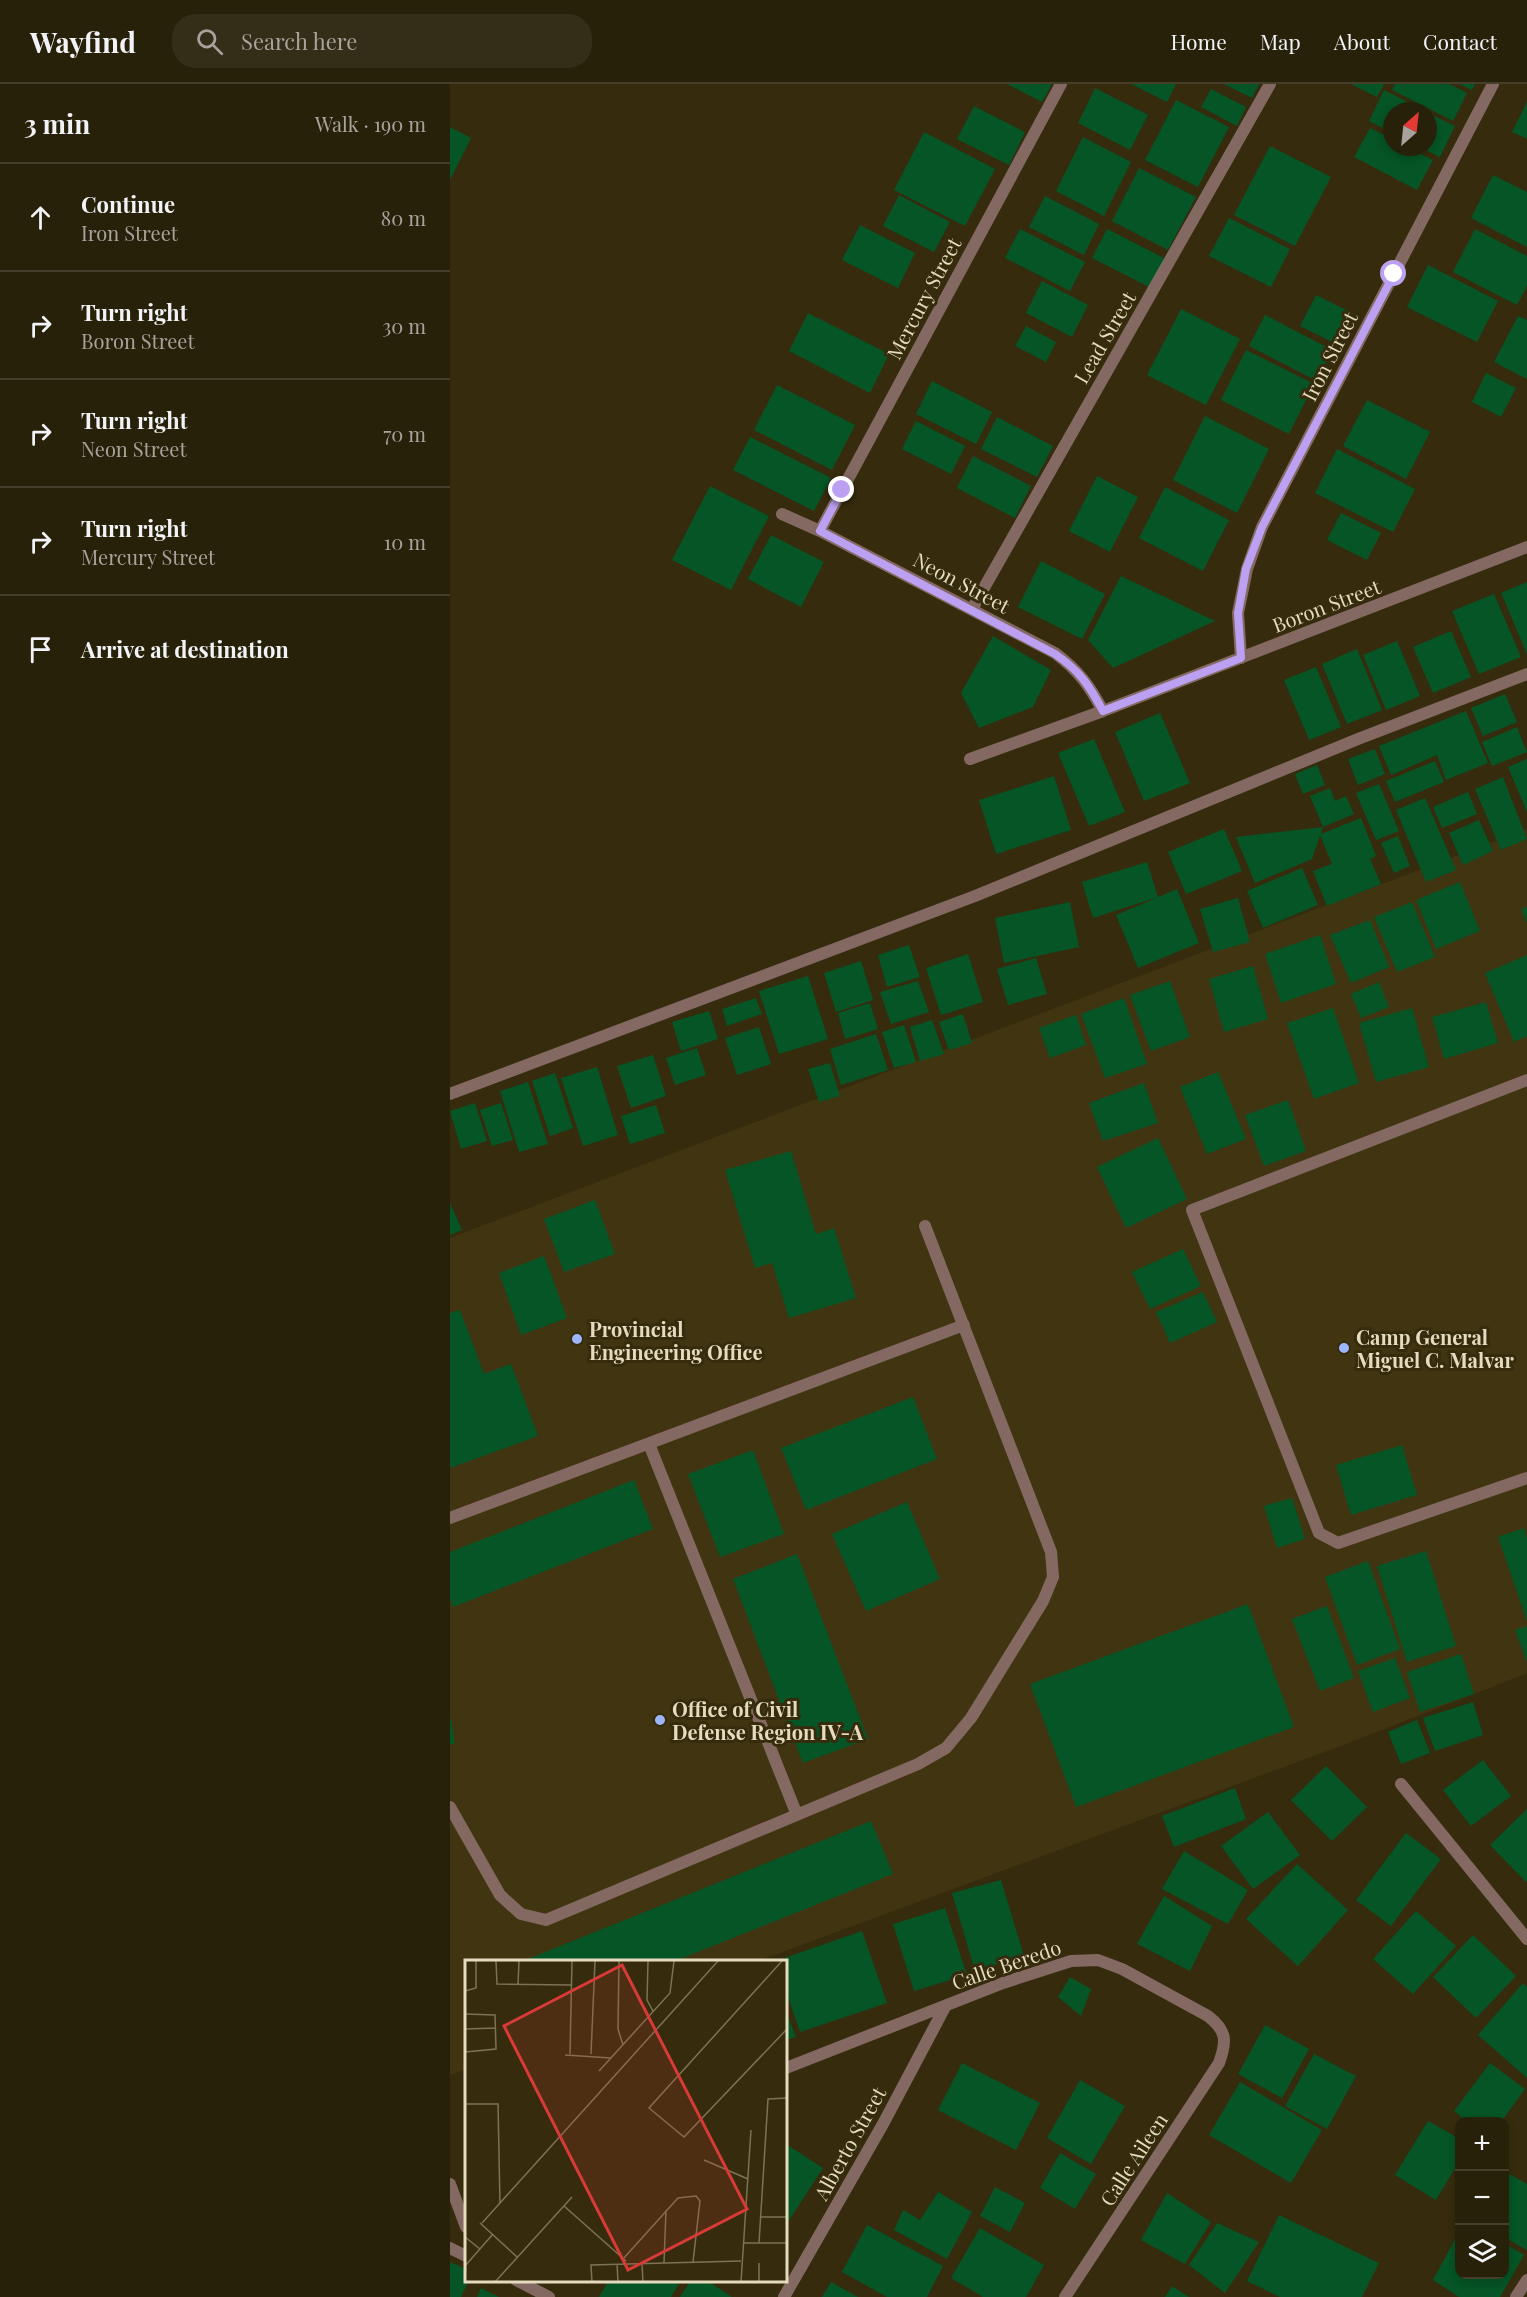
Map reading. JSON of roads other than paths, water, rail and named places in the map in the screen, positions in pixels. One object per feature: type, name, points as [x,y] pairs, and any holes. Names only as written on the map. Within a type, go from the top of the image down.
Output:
[{"type":"street","name":"Mercury Street","points":[[820,531],[1061,84]]},
{"type":"street","name":"Lead Street","points":[[972,609],[1270,84]]},
{"type":"street","name":"Iron Street","points":[[1241,658],[1238,613],[1246,569],[1262,527],[1493,84]]},
{"type":"street","name":"Neon Street","points":[[782,514],[820,531],[1055,654],[1072,666],[1088,682],[1103,711]]},
{"type":"street","name":"Boron Street","points":[[970,759],[1103,711],[1527,547]]},
{"type":"street","points":[[450,1094],[975,896],[1358,739],[1527,674]]},
{"type":"street","points":[[1527,1080],[1192,1210],[1319,1533],[1338,1543],[1527,1478]]},
{"type":"street","points":[[450,1808],[500,1895],[521,1914],[546,1920],[918,1764],[946,1748],[971,1718],[1043,1601],[1053,1577],[1051,1552],[925,1226]]},
{"type":"street","points":[[450,1518],[964,1325]]},
{"type":"street","points":[[649,1444],[797,1815]]},
{"type":"street","points":[[1401,1784],[1527,1939]]},
{"type":"street","name":"Calle Beredo","points":[[788,2067],[1003,1983],[1071,1961],[1098,1960],[1122,1969],[1208,2016],[1220,2025],[1225,2038]]},
{"type":"street","name":"Alberto Street","points":[[784,2297],[883,2124],[945,2007]]},
{"type":"street","name":"Calle Aileen","points":[[1065,2297],[1219,2063],[1225,2038]]},
{"type":"street","points":[[450,2184],[461,2198],[465,2221]]},
{"type":"street","points":[[450,2248],[465,2256]]},
{"type":"street","points":[[1516,2297],[1527,2280]]},
{"type":"street","points":[[520,2282],[549,2297]]},
{"type":"place","name":"Provincial Engineering Office","points":[[577,1339]]},
{"type":"place","name":"Camp General Miguel C. Malvar","points":[[1344,1348]]},
{"type":"place","name":"Office of Civil Defense Region IV-A","points":[[660,1720]]}]
